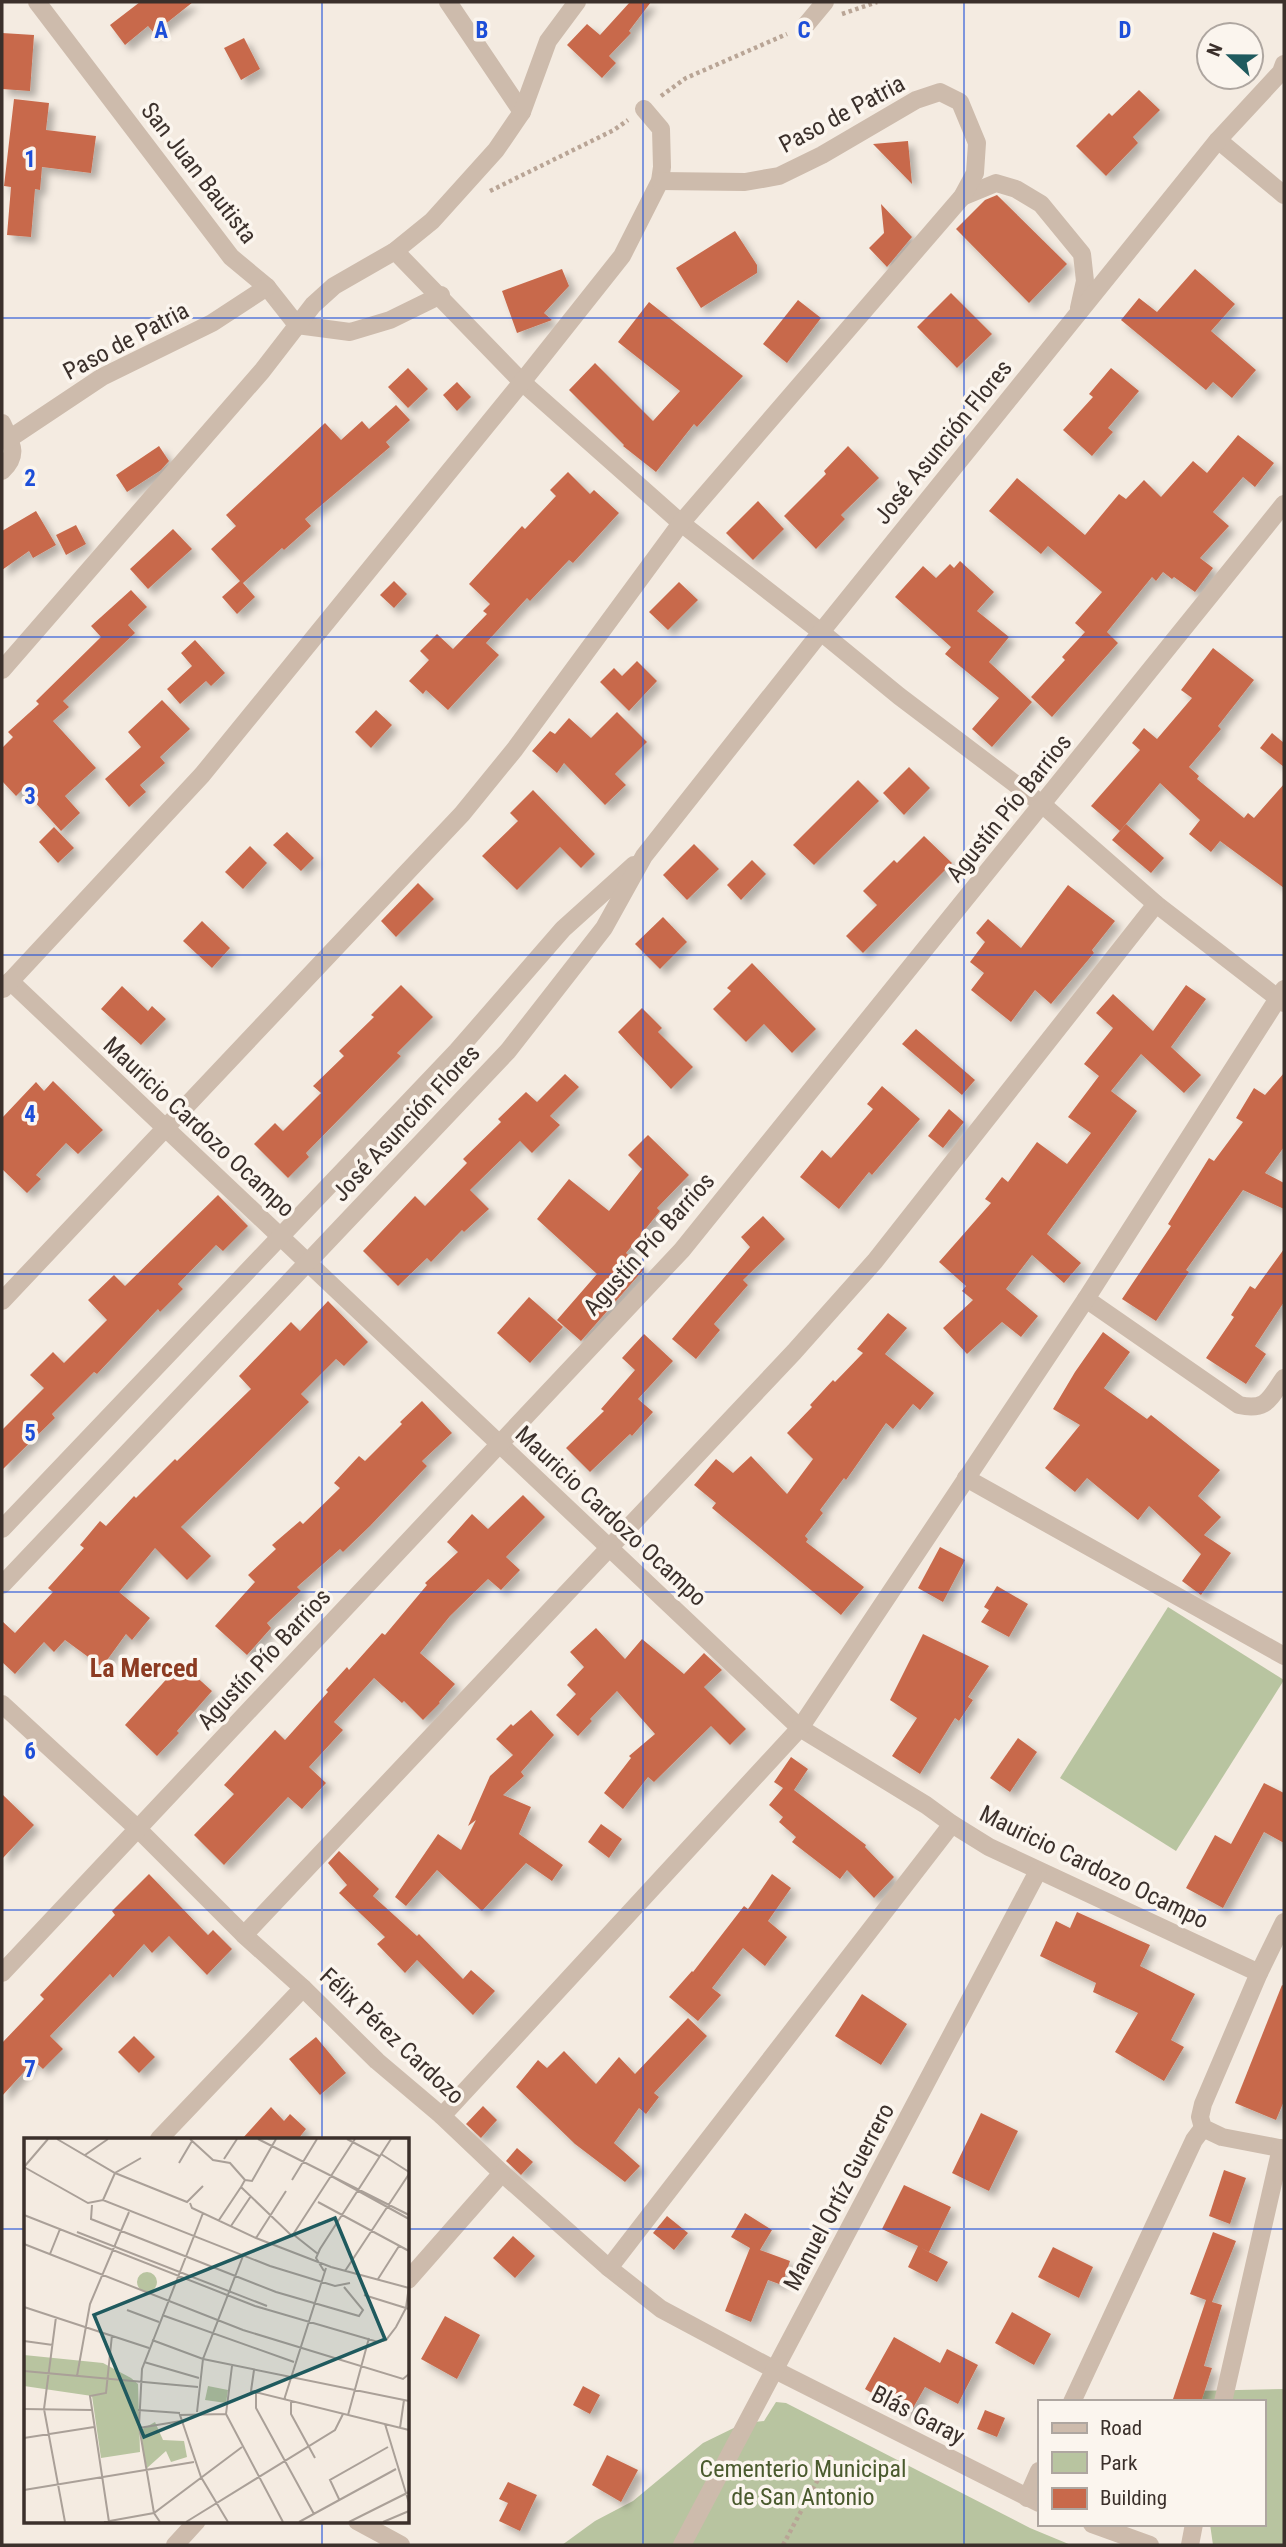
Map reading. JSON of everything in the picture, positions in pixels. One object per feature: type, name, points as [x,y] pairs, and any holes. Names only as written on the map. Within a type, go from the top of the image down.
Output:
[{"type":"street","name":"San Juan Bautista","points":[[37,2],[231,257],[267,287],[297,326]]},
{"type":"street","points":[[448,2],[522,112]]},
{"type":"street","points":[[2,670],[262,371],[313,305],[334,286],[395,251],[432,221],[496,150],[522,112],[548,41],[577,2]]},
{"type":"street","points":[[805,26],[825,2]]},
{"type":"street","name":"José Asunción Flores","points":[[2,1585],[508,1051],[604,928],[644,856],[1218,140],[1281,72],[1284,64]]},
{"type":"street","name":"Paso de Patria","points":[[660,181],[745,182],[779,176],[822,155],[916,100],[940,92],[960,102],[977,143],[975,173],[962,197]]},
{"type":"street","points":[[6,986],[202,775],[622,256],[660,181],[661,129],[644,108]]},
{"type":"street","points":[[1218,140],[1284,195]]},
{"type":"street","points":[[2,1300],[461,814],[515,749],[681,523],[962,197],[996,183],[1016,189],[1041,204],[1083,254],[1085,281],[1078,314]]},
{"type":"street","points":[[395,251],[522,382],[681,523],[899,696],[1043,805],[1156,904],[1282,997],[800,1728],[442,2116]]},
{"type":"street","name":"Paso de Patria","points":[[6,431],[102,377],[212,323],[267,287]]},
{"type":"street","points":[[297,326],[350,332],[390,320],[440,295]]},
{"type":"street","points":[[2,471],[10,464],[13,451],[6,431]]},
{"type":"street","name":"Agustín Pío Barrios","points":[[2,1973],[682,1250],[1284,504]]},
{"type":"street","name":"José Asunción Flores","points":[[2,1529],[457,1051],[563,929],[644,856]]},
{"type":"street","points":[[244,1935],[794,1352],[875,1261],[1156,904]]},
{"type":"street","name":"Mauricio Cardozo Ocampo","points":[[6,986],[281,1237],[800,1728],[989,1847],[1259,1973]]},
{"type":"street","points":[[1086,1298],[1239,1405],[1255,1409],[1266,1403],[1284,1378]]},
{"type":"street","points":[[966,1478],[1284,1656]]},
{"type":"street","name":"Félix Pérez Cardozo","points":[[2,1704],[138,1829],[244,1935],[303,1988],[377,2061],[442,2116],[609,2269],[661,2309],[775,2370]]},
{"type":"street","points":[[609,2269],[952,1824]]},
{"type":"street","name":"Manuel Ortíz Guerrero","points":[[682,2545],[1038,1871]]},
{"type":"street","points":[[1073,2400],[1202,2123],[1203,2104],[1259,1973],[1284,1922]]},
{"type":"street","points":[[160,2138],[303,1988]]},
{"type":"street","points":[[1202,2123],[1222,2137],[1283,2148],[1223,2400]]},
{"type":"street","points":[[410,2278],[502,2173]]},
{"type":"street","name":"Blás Garay","points":[[775,2370],[1033,2500]]},
{"type":"street","points":[[1033,2500],[1038,2476]]},
{"type":"street","points":[[175,2545],[196,2522]]},
{"type":"street","points":[[359,2522],[401,2545]]},
{"type":"street","points":[[1098,2526],[1150,2545]]},
{"type":"street","points":[[1190,2545],[1195,2526]]},
{"type":"path","points":[[783,2545],[831,2455]]},
{"type":"green space","points":[[1168,1607],[1284,1680],[1176,1851],[1060,1778]]},
{"type":"green space","points":[[1284,2389],[1284,2545],[1213,2545],[1210,2526],[1265,2526],[1265,2400],[1195,2400],[1194,2391]]},
{"type":"green space","name":"Cementerio Municipal de San Antonio","points":[[776,2402],[786,2403],[1030,2528],[1071,2545],[562,2545],[595,2521],[633,2501],[703,2443],[744,2423],[764,2421]]},
{"type":"building","points":[[140,2],[193,2],[154,33],[148,26],[125,45],[110,25]]},
{"type":"building","points":[[630,2],[651,2],[629,31],[631,33],[609,56],[616,63],[602,78],[567,45],[587,24],[600,35]]},
{"type":"building","points":[[2,33],[34,35],[30,91],[2,89]]},
{"type":"building","points":[[244,38],[260,69],[241,80],[224,48]]},
{"type":"building","points":[[1139,90],[1160,110],[1133,137],[1138,143],[1106,176],[1076,146],[1109,113],[1112,116]]},
{"type":"building","points":[[14,99],[49,103],[46,130],[96,136],[91,173],[42,167],[40,190],[35,189],[31,237],[7,235],[11,187],[4,186]]},
{"type":"building","points":[[908,141],[912,184],[873,144]]},
{"type":"building","points":[[997,195],[1067,264],[1029,303],[956,229],[985,200]]},
{"type":"building","points":[[881,204],[912,237],[887,267],[869,248],[884,233]]},
{"type":"building","points":[[735,231],[757,265],[757,273],[701,308],[676,268]]},
{"type":"building","points":[[562,269],[569,286],[544,313],[552,320],[517,333],[502,291]]},
{"type":"building","points":[[1195,269],[1235,304],[1211,331],[1256,370],[1232,398],[1213,382],[1206,390],[1121,320],[1139,298],[1157,312]]},
{"type":"building","points":[[951,293],[992,334],[957,368],[917,327]]},
{"type":"building","points":[[798,300],[821,318],[787,363],[763,344]]},
{"type":"building","points":[[649,302],[743,376],[697,427],[694,424],[656,472],[623,446],[569,390],[595,363],[653,421],[680,391],[618,342]]},
{"type":"building","points":[[408,368],[428,389],[408,408],[388,387]]},
{"type":"building","points":[[1111,368],[1139,391],[1108,428],[1113,432],[1092,456],[1063,430],[1093,397],[1089,394]]},
{"type":"building","points":[[457,382],[471,397],[457,411],[443,395]]},
{"type":"building","points":[[396,405],[410,420],[386,442],[390,447],[305,519],[311,526],[243,583],[255,597],[237,614],[222,597],[240,581],[211,549],[236,526],[226,515],[325,423],[341,440],[362,421],[369,429]]},
{"type":"building","points":[[1238,435],[1274,463],[1255,487],[1243,477],[1213,512],[1229,526],[1200,558],[1213,568],[1195,592],[1163,572],[1156,581],[1152,577],[1107,632],[1118,643],[1052,717],[1031,697],[1065,660],[1062,657],[1085,632],[1075,623],[1102,592],[1048,546],[1041,554],[989,511],[1017,478],[1085,535],[1119,494],[1126,499],[1144,480],[1161,497],[1193,461],[1207,473]]},
{"type":"building","points":[[159,446],[169,461],[161,470],[127,492],[116,475]]},
{"type":"building","points":[[848,446],[879,478],[841,515],[845,519],[816,549],[784,516],[826,474],[824,471]]},
{"type":"building","points":[[568,472],[590,494],[594,490],[619,513],[573,563],[569,560],[530,601],[527,598],[486,643],[499,655],[448,710],[426,690],[423,694],[409,681],[429,660],[420,651],[437,634],[453,649],[487,614],[483,611],[490,604],[469,584],[522,526],[525,529],[556,496],[550,490]]},
{"type":"building","points":[[758,501],[784,529],[753,560],[726,533]]},
{"type":"building","points":[[36,511],[56,545],[33,558],[29,551],[2,570],[2,531]]},
{"type":"building","points":[[76,525],[86,544],[66,555],[56,535]]},
{"type":"building","points":[[173,529],[192,549],[148,589],[130,569]]},
{"type":"building","points":[[960,561],[994,592],[977,611],[1009,637],[989,662],[1032,702],[992,747],[972,729],[999,698],[945,654],[951,647],[895,597],[923,566],[936,578],[950,564],[954,568]]},
{"type":"building","points":[[394,581],[407,594],[394,608],[380,595]]},
{"type":"building","points":[[679,582],[698,600],[668,630],[649,612]]},
{"type":"building","points":[[131,590],[147,607],[128,625],[135,633],[63,701],[69,707],[53,721],[96,768],[65,796],[80,813],[61,831],[23,789],[16,796],[2,781],[2,748],[13,737],[8,732],[39,704],[36,701],[101,637],[91,626]]},
{"type":"building","points":[[195,640],[225,673],[211,686],[206,681],[180,704],[167,689],[192,666],[181,653]]},
{"type":"building","points":[[1213,648],[1254,680],[1218,726],[1221,729],[1189,767],[1199,776],[1197,779],[1244,818],[1248,813],[1254,818],[1284,784],[1284,888],[1220,841],[1211,852],[1189,834],[1200,820],[1160,783],[1120,831],[1091,806],[1140,750],[1132,743],[1144,728],[1157,739],[1192,698],[1181,690]]},
{"type":"building","points":[[637,661],[657,681],[629,711],[600,682],[614,668],[622,676]]},
{"type":"building","points":[[162,700],[190,729],[160,757],[165,763],[140,785],[146,792],[129,807],[105,779],[141,747],[128,732]]},
{"type":"building","points":[[376,710],[392,725],[371,748],[355,732]]},
{"type":"building","points":[[617,712],[647,742],[615,774],[626,785],[605,805],[564,763],[557,773],[532,751],[550,731],[555,734],[569,718],[591,738]]},
{"type":"building","points":[[1272,733],[1284,743],[1284,767],[1260,748]]},
{"type":"building","points":[[909,767],[930,788],[904,815],[883,793]]},
{"type":"building","points":[[858,780],[879,801],[814,865],[793,845]]},
{"type":"building","points":[[533,790],[595,854],[581,868],[560,847],[517,890],[482,856],[518,821],[510,813]]},
{"type":"building","points":[[1126,824],[1164,858],[1151,873],[1112,840]]},
{"type":"building","points":[[54,827],[74,848],[58,863],[39,842]]},
{"type":"building","points":[[287,832],[314,858],[301,871],[273,845]]},
{"type":"building","points":[[924,836],[952,863],[863,953],[846,936],[877,905],[863,891],[894,860],[897,863]]},
{"type":"building","points":[[694,844],[719,869],[687,900],[663,875]]},
{"type":"building","points":[[250,846],[267,863],[243,889],[225,872]]},
{"type":"building","points":[[752,860],[766,874],[741,900],[727,885]]},
{"type":"building","points":[[418,883],[434,899],[396,937],[381,921]]},
{"type":"building","points":[[1068,885],[1115,921],[1092,950],[1094,953],[1051,1004],[1035,990],[1011,1022],[971,990],[984,973],[970,962],[985,942],[976,933],[988,919],[1021,948]]},
{"type":"building","points":[[663,917],[687,942],[660,969],[635,944]]},
{"type":"building","points":[[202,921],[230,948],[212,968],[183,941]]},
{"type":"building","points":[[752,963],[816,1029],[792,1053],[764,1024],[746,1042],[713,1009],[731,991],[727,988]]},
{"type":"building","points":[[401,985],[433,1017],[397,1053],[401,1056],[306,1153],[309,1157],[288,1178],[254,1144],[275,1123],[283,1131],[321,1093],[313,1086],[344,1056],[339,1051],[374,1017],[371,1015]]},
{"type":"building","points":[[1186,985],[1206,999],[1171,1047],[1201,1075],[1184,1093],[1141,1054],[1111,1091],[1137,1111],[1047,1234],[1081,1263],[1064,1283],[1032,1255],[1006,1289],[1038,1316],[1021,1337],[1002,1322],[967,1354],[943,1328],[973,1300],[962,1291],[966,1286],[939,1262],[991,1203],[985,1199],[1002,1177],[1008,1182],[1037,1142],[1067,1164],[1091,1133],[1068,1117],[1099,1076],[1084,1064],[1113,1028],[1096,1013],[1113,994],[1153,1031]]},
{"type":"building","points":[[122,986],[148,1011],[152,1006],[166,1019],[141,1045],[101,1009]]},
{"type":"building","points":[[642,1008],[662,1028],[658,1032],[693,1067],[671,1089],[618,1032]]},
{"type":"building","points":[[916,1029],[975,1080],[962,1095],[902,1044]]},
{"type":"building","points":[[1284,1073],[1284,1147],[1265,1173],[1284,1183],[1284,1209],[1243,1190],[1186,1270],[1189,1272],[1156,1321],[1122,1299],[1171,1226],[1168,1224],[1209,1158],[1214,1161],[1243,1122],[1236,1118],[1254,1088],[1265,1095]]},
{"type":"building","points":[[565,1074],[579,1087],[550,1116],[560,1125],[532,1153],[520,1141],[470,1190],[489,1209],[464,1232],[462,1230],[431,1262],[427,1258],[398,1286],[363,1251],[415,1196],[425,1206],[467,1163],[463,1159],[501,1122],[498,1119],[526,1092],[537,1102]]},
{"type":"building","points":[[53,1081],[103,1130],[78,1154],[66,1143],[36,1175],[41,1179],[27,1193],[2,1169],[2,1118],[36,1082],[44,1091]]},
{"type":"building","points":[[882,1086],[920,1119],[872,1175],[869,1172],[839,1209],[800,1177],[822,1150],[831,1158],[873,1109],[867,1104]]},
{"type":"building","points":[[949,1109],[964,1122],[943,1148],[928,1136]]},
{"type":"building","points":[[648,1135],[689,1175],[657,1208],[660,1211],[626,1253],[644,1269],[581,1341],[557,1320],[597,1274],[537,1219],[569,1179],[609,1211],[642,1169],[628,1155]]},
{"type":"building","points":[[218,1195],[248,1226],[223,1251],[216,1245],[178,1284],[183,1289],[160,1312],[158,1309],[97,1374],[94,1372],[52,1414],[55,1418],[2,1470],[2,1430],[44,1388],[30,1375],[53,1352],[64,1363],[107,1320],[88,1300],[114,1275],[125,1286]]},
{"type":"building","points":[[763,1216],[785,1239],[743,1280],[748,1285],[714,1324],[720,1330],[696,1359],[672,1339],[750,1247],[741,1237]]},
{"type":"building","points":[[1284,1249],[1284,1302],[1255,1346],[1266,1354],[1246,1384],[1206,1358],[1234,1317],[1231,1315],[1250,1286],[1255,1289]]},
{"type":"building","points":[[529,1297],[563,1327],[530,1363],[497,1333]]},
{"type":"building","points":[[328,1301],[368,1342],[344,1366],[336,1359],[301,1394],[309,1402],[181,1527],[211,1556],[187,1580],[155,1548],[119,1592],[150,1618],[132,1640],[126,1634],[102,1667],[65,1640],[54,1652],[44,1642],[15,1674],[2,1662],[2,1621],[15,1633],[53,1592],[48,1588],[84,1548],[80,1545],[100,1521],[106,1526],[134,1496],[136,1498],[175,1459],[177,1461],[251,1389],[239,1376],[291,1322],[300,1331]]},
{"type":"building","points":[[888,1313],[907,1328],[885,1354],[934,1393],[920,1410],[913,1404],[893,1429],[886,1423],[846,1480],[844,1478],[820,1510],[823,1513],[805,1536],[808,1539],[806,1542],[864,1587],[841,1615],[712,1508],[716,1503],[694,1485],[716,1459],[733,1473],[751,1456],[787,1494],[813,1459],[787,1433],[833,1380],[835,1382],[863,1353],[857,1349]]},
{"type":"building","points":[[1103,1332],[1130,1352],[1104,1388],[1147,1419],[1151,1415],[1220,1470],[1198,1496],[1221,1517],[1204,1535],[1231,1553],[1201,1595],[1182,1581],[1201,1554],[1149,1506],[1138,1520],[1087,1478],[1075,1492],[1045,1468],[1080,1425],[1053,1409]]},
{"type":"building","points":[[644,1334],[673,1361],[638,1399],[653,1412],[632,1436],[630,1434],[590,1472],[566,1448],[604,1411],[601,1409],[635,1370],[622,1358]]},
{"type":"building","points":[[422,1401],[452,1433],[422,1461],[427,1466],[370,1526],[343,1552],[340,1549],[297,1587],[301,1591],[267,1623],[271,1628],[247,1655],[215,1626],[255,1582],[248,1575],[276,1549],[272,1545],[300,1521],[303,1524],[340,1488],[334,1483],[359,1456],[365,1461]]},
{"type":"building","points":[[523,1495],[545,1517],[506,1557],[520,1570],[501,1590],[488,1579],[450,1616],[420,1653],[455,1684],[440,1703],[423,1720],[374,1678],[334,1722],[343,1730],[309,1767],[326,1783],[302,1809],[288,1797],[224,1865],[194,1835],[234,1794],[224,1785],[275,1730],[285,1740],[347,1667],[349,1670],[382,1633],[385,1635],[427,1585],[425,1583],[458,1552],[447,1542],[472,1514],[488,1529]]},
{"type":"building","points":[[940,1547],[965,1560],[943,1602],[918,1588]]},
{"type":"building","points":[[997,1586],[1028,1604],[1009,1637],[981,1622],[989,1610],[984,1607]]},
{"type":"building","points":[[596,1628],[625,1659],[642,1639],[684,1674],[704,1653],[722,1670],[704,1687],[746,1729],[730,1745],[711,1726],[654,1782],[648,1777],[623,1809],[604,1793],[631,1758],[629,1756],[655,1734],[617,1691],[578,1736],[556,1715],[576,1694],[567,1685],[584,1667],[570,1652]]},
{"type":"building","points":[[923,1634],[989,1666],[968,1697],[973,1700],[959,1721],[955,1718],[920,1774],[892,1756],[917,1718],[890,1700]]},
{"type":"building","points":[[181,1663],[212,1691],[157,1756],[125,1725]]},
{"type":"building","points":[[531,1710],[554,1735],[521,1772],[524,1776],[503,1795],[531,1807],[519,1834],[563,1865],[552,1881],[526,1863],[482,1911],[437,1870],[406,1906],[395,1897],[438,1834],[461,1850],[476,1820],[468,1826],[490,1776],[513,1755],[496,1739]]},
{"type":"building","points":[[1018,1738],[1037,1752],[1010,1792],[990,1778]]},
{"type":"building","points":[[791,1757],[808,1769],[794,1790],[866,1845],[894,1877],[874,1898],[847,1870],[840,1879],[792,1842],[796,1837],[779,1822],[783,1817],[769,1805],[783,1788],[774,1782]]},
{"type":"building","points":[[1264,1783],[1284,1793],[1284,1843],[1264,1832],[1223,1908],[1186,1888],[1215,1835],[1231,1844]]},
{"type":"building","points":[[2,1794],[34,1825],[2,1859]]},
{"type":"building","points":[[601,1824],[622,1839],[609,1858],[588,1842]]},
{"type":"building","points":[[339,1851],[379,1889],[373,1896],[417,1936],[419,1934],[463,1979],[471,1970],[495,1991],[473,2015],[417,1960],[405,1973],[377,1944],[385,1937],[339,1893],[347,1885],[328,1863]]},
{"type":"building","points":[[149,1874],[208,1935],[213,1930],[232,1949],[207,1975],[169,1936],[152,1953],[144,1944],[113,1978],[110,1974],[50,2036],[63,2049],[43,2069],[34,2061],[2,2096],[2,2043],[44,1999],[40,1995],[115,1915],[112,1911]]},
{"type":"building","points":[[772,1874],[791,1888],[768,1921],[787,1937],[765,1966],[743,1948],[712,1988],[721,1995],[698,2021],[669,1997],[693,1972],[744,1906],[748,1909]]},
{"type":"building","points":[[1077,1912],[1150,1945],[1140,1966],[1195,1994],[1171,2040],[1184,2047],[1164,2081],[1115,2052],[1138,2013],[1093,1992],[1096,1983],[1040,1956],[1056,1921],[1070,1928]]},
{"type":"building","points":[[1282,1985],[1284,2101],[1276,2120],[1235,2103]]},
{"type":"building","points":[[862,1994],[907,2024],[881,2065],[835,2036]]},
{"type":"building","points":[[688,2018],[707,2036],[654,2093],[659,2097],[646,2114],[639,2108],[614,2143],[640,2166],[625,2182],[575,2144],[516,2087],[538,2060],[547,2068],[564,2051],[596,2084],[619,2057],[635,2074]]},
{"type":"building","points":[[134,2036],[155,2057],[139,2073],[118,2052]]},
{"type":"building","points":[[316,2037],[346,2073],[320,2095],[289,2059]]},
{"type":"building","points":[[483,2106],[497,2120],[481,2138],[466,2124]]},
{"type":"building","points":[[271,2107],[284,2121],[290,2114],[306,2129],[299,2138],[243,2138]]},
{"type":"building","points":[[981,2113],[1018,2131],[989,2191],[952,2173]]},
{"type":"building","points":[[517,2148],[533,2162],[521,2175],[506,2161]]},
{"type":"building","points":[[1224,2170],[1246,2178],[1230,2224],[1209,2216]]},
{"type":"building","points":[[904,2185],[951,2207],[929,2252],[921,2248],[948,2262],[937,2282],[908,2267],[918,2246],[882,2229]]},
{"type":"building","points":[[745,2213],[772,2230],[760,2250],[790,2261],[782,2285],[768,2280],[751,2322],[725,2311],[750,2248],[731,2237]]},
{"type":"building","points":[[667,2216],[688,2233],[674,2250],[653,2233]]},
{"type":"building","points":[[1213,2232],[1236,2241],[1212,2302],[1222,2305],[1204,2366],[1212,2368],[1202,2400],[1173,2400],[1206,2300],[1190,2294]]},
{"type":"building","points":[[513,2236],[535,2256],[515,2278],[493,2258]]},
{"type":"building","points":[[1053,2247],[1093,2267],[1079,2298],[1038,2277]]},
{"type":"building","points":[[1012,2312],[1051,2334],[1034,2365],[995,2343]]},
{"type":"building","points":[[445,2316],[480,2335],[457,2379],[421,2359]]},
{"type":"building","points":[[894,2337],[940,2363],[947,2349],[978,2365],[958,2404],[925,2387],[909,2415],[865,2389]]},
{"type":"building","points":[[583,2386],[600,2395],[590,2414],[573,2405]]},
{"type":"building","points":[[985,2410],[1005,2418],[997,2437],[977,2429]]},
{"type":"building","points":[[607,2455],[638,2470],[621,2502],[592,2485]]},
{"type":"building","points":[[508,2482],[537,2495],[520,2531],[499,2521],[508,2503],[499,2499]]},
{"type":"district","name":"La Merced","points":[[144,1668]]}]
